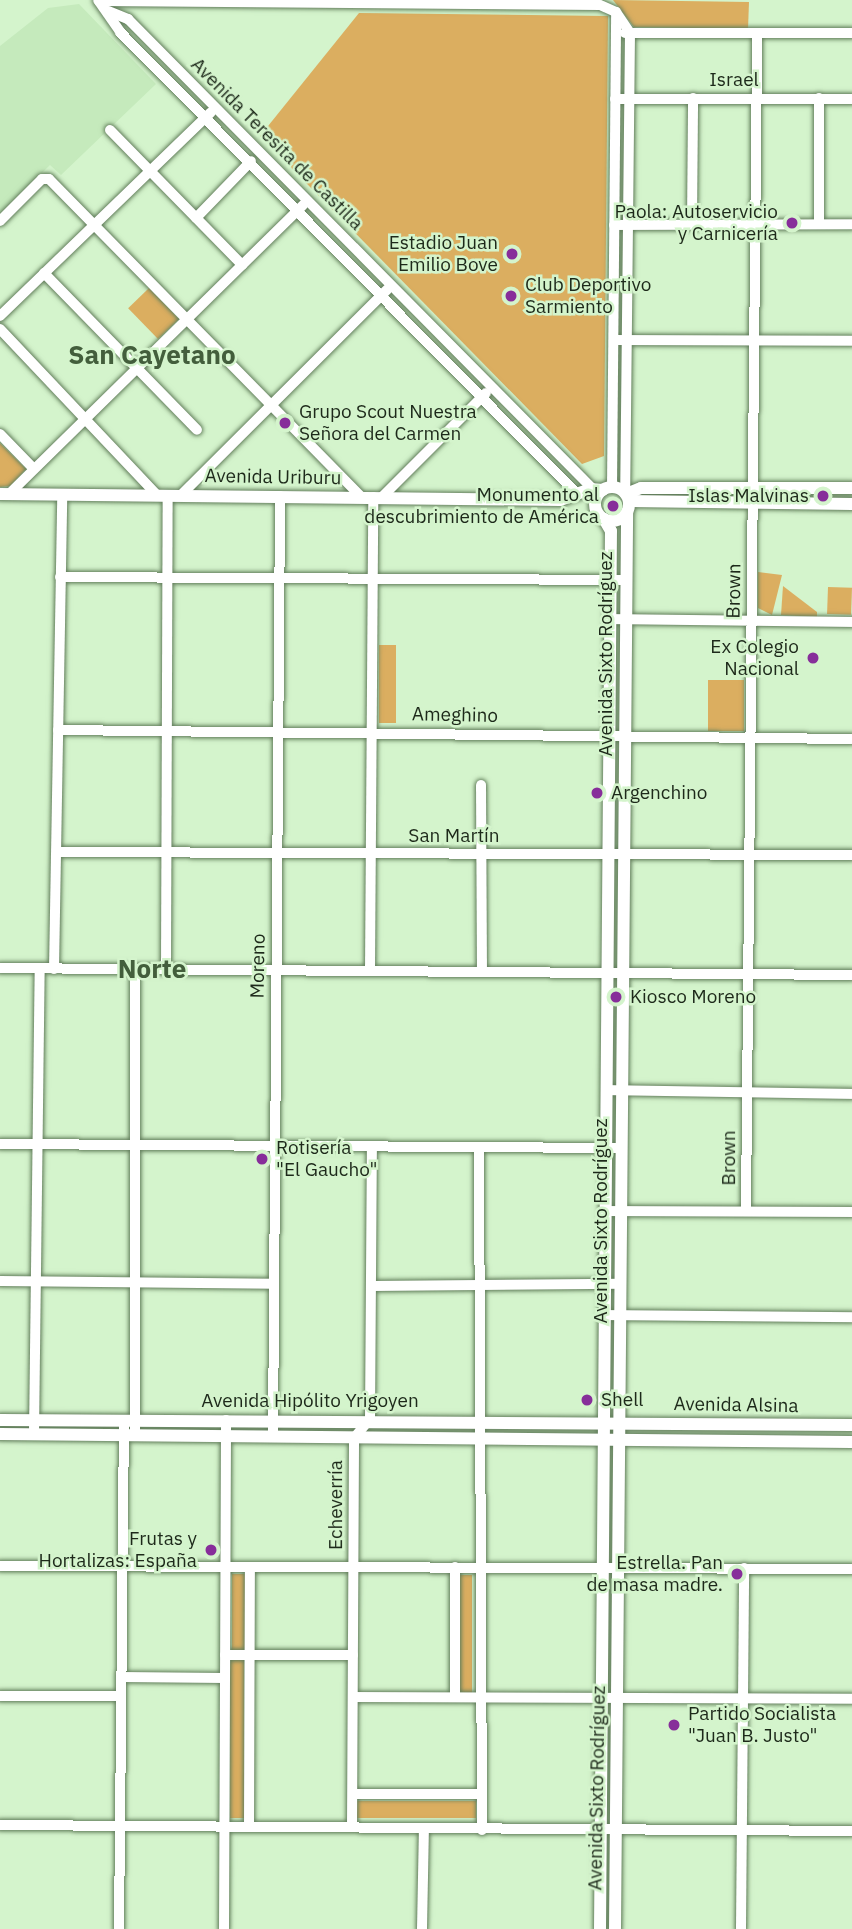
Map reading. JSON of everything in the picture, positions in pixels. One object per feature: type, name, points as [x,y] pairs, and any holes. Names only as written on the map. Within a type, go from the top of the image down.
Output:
[{"type":"main road","points":[[602,518],[619,520],[627,500],[640,488],[852,488]]},
{"type":"main road","points":[[577,494],[602,489],[627,500],[852,504]]},
{"type":"main road","name":"Avenida Sixto Rodríguez","points":[[600,1929],[611,619],[611,531],[596,503],[602,489]]},
{"type":"main road","name":"Avenida Uriburu","points":[[4,494],[560,500],[577,494]]},
{"type":"main road","name":"Avenida Teresita de Castilla","points":[[577,494],[602,518]]},
{"type":"main road","name":"Avenida Sixto Rodríguez","points":[[615,1929],[627,500]]},
{"type":"main road","name":"Avenida Hipólito Yrigoyen","points":[[0,1434],[34,1427],[129,1420],[370,1419],[619,1423]]},
{"type":"main road","name":"Avenida Hipólito Yrigoyen","points":[[0,1420],[34,1427],[129,1435],[619,1441]]},
{"type":"main road","name":"Avenida Alsina","points":[[619,1423],[852,1425]]},
{"type":"main road","points":[[750,1441],[751,1424]]},
{"type":"main road","name":"Avenida Alsina","points":[[619,1441],[852,1442]]},
{"type":"street","name":"Avenida Teresita de Castilla","points":[[98,1],[108,11],[120,32],[251,161],[577,494]]},
{"type":"street","points":[[98,1],[600,5],[616,12],[630,33]]},
{"type":"street","name":"Avenida Teresita de Castilla","points":[[108,11],[128,19],[491,388],[602,489]]},
{"type":"street","points":[[602,489],[614,340],[616,12]]},
{"type":"street","name":"Avenida Sixto Rodríguez","points":[[627,500],[630,33]]},
{"type":"street","name":"Brown","points":[[746,1211],[757,33]]},
{"type":"street","points":[[617,34],[852,33]]},
{"type":"street","points":[[692,223],[693,98]]},
{"type":"street","points":[[819,98],[820,223]]},
{"type":"street","name":"Israel","points":[[615,99],[852,99]]},
{"type":"street","points":[[0,316],[215,108]]},
{"type":"street","points":[[110,130],[242,265]]},
{"type":"street","points":[[196,218],[251,161]]},
{"type":"street","points":[[0,221],[42,179],[50,179],[272,404],[372,497]]},
{"type":"street","points":[[4,494],[307,200]]},
{"type":"street","points":[[614,225],[852,224]]},
{"type":"street","points":[[44,273],[197,430]]},
{"type":"street","points":[[166,969],[169,495],[272,404],[391,286]]},
{"type":"street","points":[[0,329],[84,419],[169,495]]},
{"type":"street","points":[[614,340],[852,341]]},
{"type":"street","points":[[370,971],[372,497],[491,388]]},
{"type":"street","points":[[0,434],[32,467]]},
{"type":"street","points":[[54,969],[62,494]]},
{"type":"street","name":"Moreno","points":[[274,1436],[280,496]]},
{"type":"street","points":[[60,577],[626,580]]},
{"type":"street","points":[[611,619],[852,622]]},
{"type":"street","name":"Ameghino","points":[[58,730],[852,739]]},
{"type":"street","points":[[481,785],[482,972]]},
{"type":"street","name":"San Martín","points":[[57,852],[623,852],[852,855]]},
{"type":"street","points":[[0,968],[852,975]]},
{"type":"street","points":[[34,1427],[40,968]]},
{"type":"street","points":[[119,1929],[122,1566],[135,1282],[135,969]]},
{"type":"street","points":[[606,1090],[852,1094]]},
{"type":"street","points":[[0,1144],[621,1148]]},
{"type":"street","points":[[370,1419],[372,1146]]},
{"type":"street","points":[[479,1148],[477,1420],[481,1438],[482,1830]]},
{"type":"street","points":[[606,1211],[852,1212]]},
{"type":"street","points":[[0,1282],[274,1283]]},
{"type":"street","points":[[372,1286],[620,1284]]},
{"type":"street","points":[[604,1315],[852,1317]]},
{"type":"street","name":"Echeverría","points":[[352,1827],[354,1438],[370,1419]]},
{"type":"street","points":[[224,1929],[226,1420]]},
{"type":"street","points":[[0,1566],[852,1569]]},
{"type":"street","points":[[249,1826],[250,1567]]},
{"type":"street","points":[[455,1567],[455,1697]]},
{"type":"street","points":[[741,1929],[744,1568]]},
{"type":"street","points":[[225,1656],[353,1655]]},
{"type":"street","points":[[121,1677],[225,1678]]},
{"type":"street","points":[[0,1696],[121,1696]]},
{"type":"street","points":[[353,1697],[852,1699]]},
{"type":"street","points":[[353,1794],[482,1794]]},
{"type":"street","points":[[0,1825],[852,1831]]},
{"type":"street","points":[[422,1929],[424,1828]]},
{"type":"shaded area","points":[[613,0],[749,2],[748,29],[634,27]]},
{"type":"shaded area","points":[[79,4],[156,84],[61,175],[50,165],[0,214],[0,46],[48,8]]},
{"type":"shaded area","name":"Club Deportivo Sarmiento","points":[[359,13],[608,16],[604,456],[582,464],[260,136]]},
{"type":"shaded area","points":[[149,288],[179,319],[158,339],[128,308]]},
{"type":"shaded area","points":[[0,443],[26,469],[10,486],[0,487]]},
{"type":"shaded area","points":[[758,572],[782,575],[772,615],[758,608]]},
{"type":"shaded area","points":[[783,586],[817,612],[817,617],[781,615]]},
{"type":"shaded area","points":[[828,587],[852,588],[851,615],[827,614]]},
{"type":"shaded area","points":[[379,645],[396,645],[396,723],[379,723]]},
{"type":"shaded area","points":[[708,680],[744,680],[744,731],[708,731]]},
{"type":"shaded area","points":[[232,1574],[245,1574],[245,1650],[232,1650]]},
{"type":"shaded area","points":[[458,1575],[472,1575],[472,1693],[458,1693]]},
{"type":"shaded area","points":[[230,1659],[244,1659],[244,1818],[230,1818]]},
{"type":"shaded area","points":[[357,1801],[476,1801],[476,1818],[357,1818]]},
{"type":"place","name":"Paola: Autoservicio y Carnicería","points":[[792,223]]},
{"type":"place","name":"Estadio Juan Emilio Bove","points":[[512,254]]},
{"type":"place","name":"Club Deportivo Sarmiento","points":[[511,296]]},
{"type":"place","name":"Grupo Scout Nuestra Señora del Carmen","points":[[285,423]]},
{"type":"place","name":"Islas Malvinas","points":[[823,496]]},
{"type":"place","name":"Monumento al descubrimiento de América","points":[[613,506]]},
{"type":"place","name":"Ex Colegio Nacional","points":[[813,658]]},
{"type":"place","name":"Argenchino","points":[[597,793]]},
{"type":"place","name":"Kiosco Moreno","points":[[616,997]]},
{"type":"place","name":"Rotisería \"El Gaucho\"","points":[[262,1159]]},
{"type":"place","name":"Shell","points":[[587,1400]]},
{"type":"place","name":"Frutas y Hortalizas: España","points":[[211,1550]]},
{"type":"place","name":"Estrella. Pan de masa madre.","points":[[737,1574]]},
{"type":"place","name":"Partido Socialista \"Juan B. Justo\"","points":[[674,1725]]},
{"type":"district","name":"San Cayetano","points":[[152,355]]},
{"type":"district","name":"Norte","points":[[152,969]]}]
